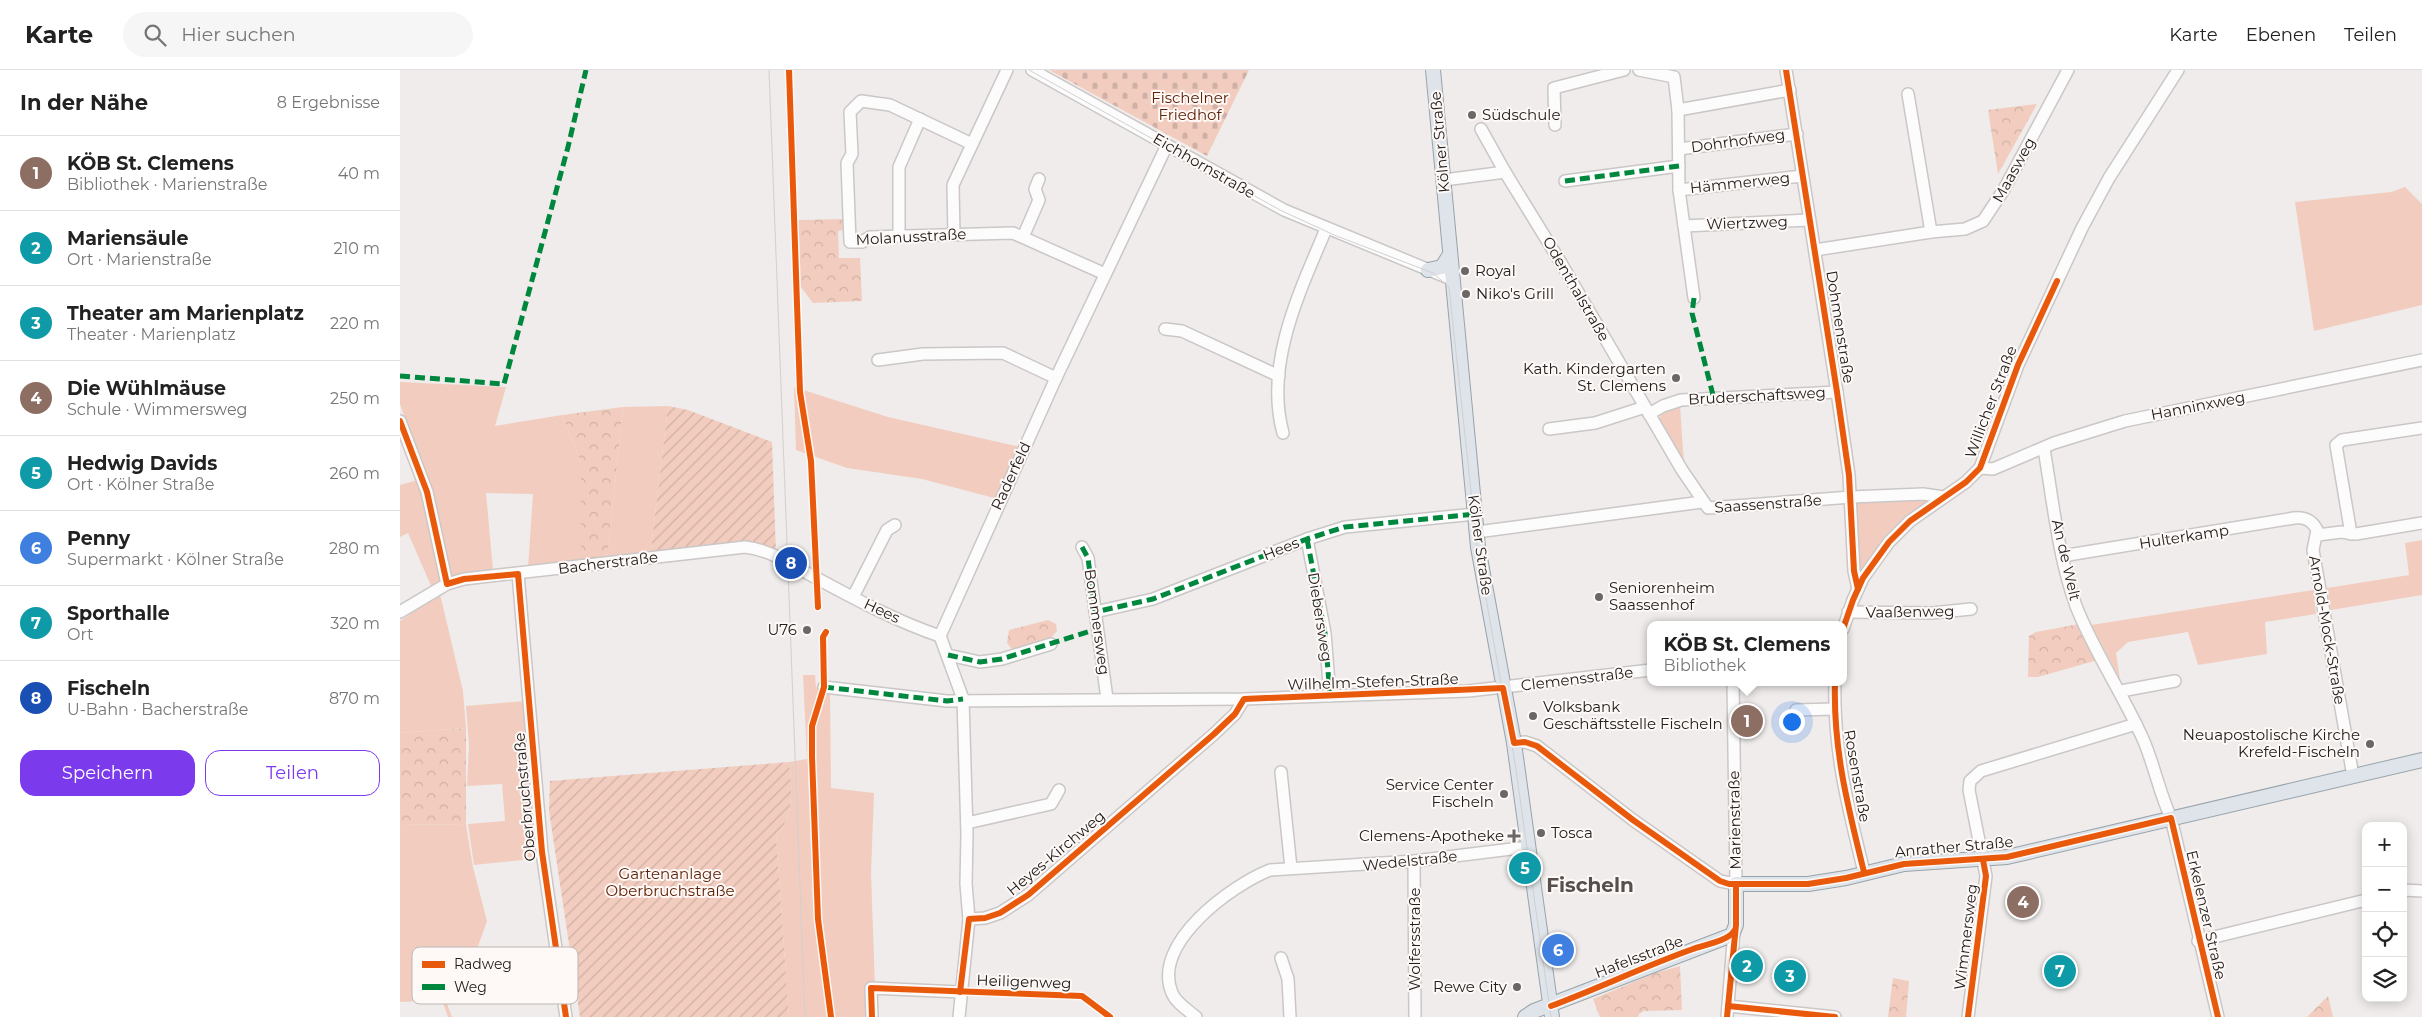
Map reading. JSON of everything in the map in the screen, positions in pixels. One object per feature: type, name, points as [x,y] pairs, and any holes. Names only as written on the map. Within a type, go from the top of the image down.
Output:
[{"type":"main road","name":"Kölner Straße","points":[[1433,70],[1476,532],[1514,743],[1552,1011]]},
{"type":"main road","points":[[1428,270],[1442,267],[1449,256]]},
{"type":"main road","name":"Anrather Straße","points":[[1736,884],[1808,884],[1846,878],[1864,872],[1904,864],[1983,860],[2029,852],[2422,760]]},
{"type":"main road","name":"Marienstraße","points":[[1734,931],[1736,884]]},
{"type":"main road","name":"Hafelsstraße","points":[[1525,1017],[1534,1011],[1552,1011],[1642,968],[1716,942],[1732,935],[1734,931]]},
{"type":"street","points":[[954,234],[953,185],[1007,70]]},
{"type":"street","name":"Eichhornstraße","points":[[1032,70],[1270,203],[1451,279]]},
{"type":"street","points":[[1555,125],[1554,88],[1624,70]]},
{"type":"street","points":[[1639,70],[1677,73],[1679,190],[1694,298]]},
{"type":"street","name":"Dohmenstraße","points":[[1786,70],[1837,392],[1851,497],[1854,571],[1860,584]]},
{"type":"street","name":"Maasweg","points":[[1815,250],[1931,232],[1965,229],[1983,221],[2068,70]]},
{"type":"street","name":"Willicher Straße","points":[[1860,584],[1899,531],[1966,482],[1980,468],[2018,365],[2082,228],[2109,178],[2178,70]]},
{"type":"street","points":[[1678,110],[1790,90]]},
{"type":"street","points":[[1908,94],[1931,232]]},
{"type":"street","name":"Molanusstraße","points":[[920,119],[890,105],[861,101],[850,112],[852,154],[847,163],[850,242],[862,242],[870,237],[1013,232],[1105,274]]},
{"type":"street","points":[[899,236],[899,167],[920,119],[972,144]]},
{"type":"street","name":"Odenthalstraße","points":[[1481,129],[1702,502]]},
{"type":"street","name":"Dohrhofweg","points":[[1679,149],[1797,134]]},
{"type":"street","name":"Raderfeld","points":[[940,636],[1056,378],[1166,144]]},
{"type":"street","points":[[1565,181],[1678,166]]},
{"type":"street","points":[[1444,180],[1505,172]]},
{"type":"street","name":"Hämmerweg","points":[[1679,190],[1802,176]]},
{"type":"street","points":[[1023,237],[1039,200],[1035,189],[1039,180]]},
{"type":"street","name":"Wiertzweg","points":[[1684,226],[1809,220]]},
{"type":"street","points":[[1283,433],[1278,414],[1280,376],[1293,309],[1326,228]]},
{"type":"street","points":[[1165,329],[1182,331],[1280,376]]},
{"type":"street","points":[[878,360],[923,354],[1003,352],[1056,378]]},
{"type":"street","name":"Hanninxweg","points":[[1980,468],[1993,469],[2044,449],[2054,443],[2125,421],[2422,360]]},
{"type":"street","name":"Bruderschaftsweg","points":[[1647,411],[1681,400],[1837,392]]},
{"type":"street","points":[[1549,429],[1595,423],[1647,411]]},
{"type":"street","points":[[400,421],[427,492],[447,584]]},
{"type":"street","points":[[2351,534],[2336,445],[2342,440],[2422,428]]},
{"type":"street","name":"An de Welt","points":[[2044,449],[2062,556],[2077,607],[2121,691],[2149,753],[2164,804],[2171,818]]},
{"type":"street","name":"Saassenstraße","points":[[1476,532],[1702,502],[1708,508],[1851,497],[1923,494],[1944,497]]},
{"type":"street","name":"Hees","points":[[1094,612],[1153,599],[1306,539],[1345,527],[1475,514]]},
{"type":"street","name":"Hulterkamp","points":[[2062,556],[2294,518],[2306,519]]},
{"type":"street","name":"Arnold-Mock-Straße","points":[[2306,519],[2313,523],[2318,535],[2314,550],[2353,776]]},
{"type":"street","points":[[2318,535],[2340,532],[2351,534],[2422,523]]},
{"type":"street","name":"Hees","points":[[853,597],[887,530],[895,525]]},
{"type":"street","name":"Diebersweg","points":[[1306,539],[1325,633],[1330,696]]},
{"type":"street","name":"Bacherstraße","points":[[400,612],[447,584],[464,579],[738,546],[761,550],[816,578]]},
{"type":"street","name":"Bommersweg","points":[[1082,547],[1088,558],[1107,699]]},
{"type":"street","name":"Oberbruchstraße","points":[[518,574],[542,852],[556,947]]},
{"type":"street","name":"Hees","points":[[816,578],[853,597],[940,636]]},
{"type":"street","points":[[1846,621],[1860,584]]},
{"type":"street","name":"Vaaßenweg","points":[[1848,612],[1932,613],[1971,609]]},
{"type":"street","points":[[940,636],[963,699],[967,823],[966,884],[969,919],[960,992],[959,1017]]},
{"type":"street","points":[[948,655],[980,662],[1002,659],[1051,644]]},
{"type":"street","name":"Clemensstraße","points":[[1503,688],[1647,670]]},
{"type":"street","points":[[2121,691],[2175,681]]},
{"type":"street","name":"Marienstraße","points":[[1733,686],[1736,884]]},
{"type":"street","name":"Rosenstraße","points":[[1835,686],[1836,744],[1864,872]]},
{"type":"street","name":"Wilhelm-Stefen-Straße","points":[[824,687],[947,701],[963,699],[1060,701],[1244,699],[1503,688]]},
{"type":"street","name":"Heyes-Kirchweg","points":[[969,919],[985,918],[1005,911],[1033,891],[1214,734],[1235,714],[1244,699]]},
{"type":"street","points":[[1796,710],[1835,709]]},
{"type":"street","name":"Wimmersweg","points":[[1968,1017],[1986,876],[1969,790],[1970,781],[1974,775],[1981,771],[2136,724]]},
{"type":"street","name":"Anrather Straße","points":[[1514,743],[1525,742],[1536,746],[1633,820],[1720,880],[1736,884]]},
{"type":"street","points":[[1281,772],[1292,868]]},
{"type":"street","points":[[967,823],[1051,804],[1059,790]]},
{"type":"street","name":"Erkelenzer Straße","points":[[2171,818],[2198,941],[2218,1017]]},
{"type":"street","name":"Wedelstraße","points":[[1196,1017],[1179,1004],[1172,993],[1168,976],[1172,956],[1201,916],[1228,894],[1255,876],[1270,870],[1414,861],[1528,847]]},
{"type":"street","name":"Wolfersstraße","points":[[1414,861],[1415,1017]]},
{"type":"street","points":[[2407,890],[2422,891]]},
{"type":"street","points":[[2198,941],[2362,901]]},
{"type":"street","name":"Marienstraße","points":[[1727,1012],[1734,931]]},
{"type":"street","points":[[1280,958],[1288,979],[1290,1017]]},
{"type":"street","points":[[872,1017],[872,988],[960,992]]},
{"type":"street","name":"Oberbruchstraße","points":[[564,1004],[566,1017]]},
{"type":"street","points":[[1727,1012],[1806,1013],[1835,1017]]},
{"type":"green space","name":"Fischelner Friedhof","points":[[1049,70],[1249,70],[1207,156]]},
{"type":"green space","points":[[2037,104],[1998,174],[1988,110]]},
{"type":"green space","points":[[2405,187],[2422,204],[2422,305],[2314,331],[2295,202],[2391,192]]},
{"type":"green space","points":[[844,219],[844,230],[838,231],[839,258],[860,258],[862,301],[813,303],[797,282],[796,227],[799,220]]},
{"type":"green space","points":[[400,382],[506,387],[495,426],[562,415],[581,462],[581,562],[528,568],[533,494],[486,493],[493,570],[450,577],[429,485],[400,404]]},
{"type":"green space","points":[[794,387],[888,417],[1020,447],[998,499],[922,479],[847,468],[796,450]]},
{"type":"green space","points":[[668,406],[650,557],[607,561],[623,407]]},
{"type":"green space","points":[[668,406],[688,410],[772,442],[776,554],[757,546],[650,557]]},
{"type":"green space","points":[[1680,406],[1684,464],[1665,438],[1660,423],[1660,416],[1664,411]]},
{"type":"green space","points":[[623,407],[607,561],[581,562],[581,462],[562,415]]},
{"type":"green space","points":[[418,480],[443,581],[432,588],[408,533],[400,537],[400,485]]},
{"type":"green space","points":[[1927,499],[1927,504],[1865,567],[1860,569],[1855,500]]},
{"type":"green space","points":[[2422,540],[2422,595],[2331,610],[2327,588],[2409,575],[2405,543]]},
{"type":"green space","points":[[2313,590],[2316,614],[2265,622],[2267,654],[2198,665],[2188,632],[2128,642],[2116,653],[2120,679],[2091,625]]},
{"type":"green space","points":[[440,594],[463,691],[466,728],[400,733],[400,621]]},
{"type":"green space","points":[[1048,620],[1056,624],[1057,631],[1050,639],[1012,649],[1007,643],[1009,630]]},
{"type":"green space","points":[[2079,624],[2098,660],[2038,677],[2028,677],[2029,636],[2036,632]]},
{"type":"green space","points":[[803,675],[815,675],[816,687],[830,691],[831,788],[874,793],[871,873],[876,1017],[789,1017],[776,835],[786,820],[791,801],[789,762],[807,759]]},
{"type":"green space","points":[[525,701],[541,858],[474,865],[468,824],[505,821],[502,784],[467,786],[469,746],[466,706]]},
{"type":"green space","points":[[466,728],[466,825],[400,824],[400,733]]},
{"type":"green space","name":"Gartenanlage Oberbruchstraße","points":[[789,762],[791,801],[786,820],[776,835],[789,1017],[580,1017],[578,1004],[578,947],[569,947],[549,811],[550,781]]},
{"type":"green space","points":[[400,824],[466,825],[473,867],[487,921],[478,947],[412,947],[412,1001],[400,1002]]},
{"type":"green space","points":[[1680,966],[1682,1010],[1644,1011],[1638,1017],[1600,1017],[1593,999],[1655,973]]},
{"type":"green space","points":[[1893,978],[1909,981],[1906,1017],[1888,1017]]},
{"type":"green space","points":[[2328,996],[2333,1017],[2307,1017]]},
{"type":"green space","points":[[443,1004],[447,1004],[452,1017],[448,1017]]},
{"type":"tram line","points":[[769,70],[805,1017]]},
{"type":"tram line","points":[[1029,70],[1280,210],[1334,235],[1433,273],[1449,287],[1477,547],[1515,763],[1551,1017]]},
{"type":"marked path","points":[[400,376],[504,384],[568,147],[586,70]]},
{"type":"marked path","points":[[1565,181],[1679,166]]},
{"type":"marked path","points":[[1694,298],[1692,313],[1714,399]]},
{"type":"marked path","points":[[1082,547],[1088,558],[1095,612],[1153,599],[1307,539],[1345,527],[1475,514]]},
{"type":"marked path","points":[[1307,539],[1325,633],[1330,696]]},
{"type":"marked path","points":[[948,655],[980,662],[1002,659],[1097,629]]},
{"type":"marked path","points":[[824,687],[947,701],[963,699]]},
{"type":"cycle path","points":[[789,70],[800,392],[811,461],[818,607]]},
{"type":"cycle path","points":[[1786,70],[1849,475],[1854,571],[1858,589]]},
{"type":"cycle path","points":[[1846,621],[1863,578],[1889,542],[1910,521],[1966,482],[1980,468],[2018,365],[2057,281]]},
{"type":"cycle path","points":[[400,421],[427,492],[447,584],[464,579],[518,574],[542,852],[556,947]]},
{"type":"cycle path","points":[[826,632],[823,637],[824,687],[812,726],[812,757],[818,919],[831,1017]]},
{"type":"cycle path","points":[[1835,686],[1836,731],[1839,755],[1847,801],[1864,872]]},
{"type":"cycle path","points":[[960,992],[969,919],[985,918],[1000,913],[1028,895],[1214,734],[1235,714],[1244,699],[1503,688],[1514,743],[1525,742],[1537,746],[1633,820],[1720,881],[1729,884],[1808,884],[1846,878],[1904,864],[2007,857],[2171,818],[2218,1017]]},
{"type":"cycle path","points":[[1968,1017],[1986,876],[1983,860]]},
{"type":"cycle path","points":[[1727,1017],[1736,925],[1736,884]]},
{"type":"cycle path","points":[[1551,1006],[1693,949],[1721,940],[1734,931]]},
{"type":"cycle path","name":"Heiligenweg","points":[[872,1017],[871,988],[1082,996],[1110,1017]]},
{"type":"cycle path","points":[[564,1004],[566,1017]]},
{"type":"cycle path","points":[[1728,1006],[1835,1017]]},
{"type":"place","name":"Südschule","points":[[1472,115]]},
{"type":"place","name":"Royal","points":[[1465,271]]},
{"type":"place","name":"Niko's Grill","points":[[1466,294]]},
{"type":"place","name":"Kath. Kindergarten St. Clemens","points":[[1676,378]]},
{"type":"place","name":"Fischeln","points":[[791,563]]},
{"type":"place","name":"Seniorenheim Saassenhof","points":[[1599,597]]},
{"type":"place","name":"U76","points":[[807,630]]},
{"type":"place","name":"Volksbank Geschäftsstelle Fischeln","points":[[1533,716]]},
{"type":"place","name":"KÖB St. Clemens","points":[[1747,721]]},
{"type":"place","name":"Neuapostolische Kirche Krefeld-Fischeln","points":[[2370,744]]},
{"type":"place","name":"Service Center Fischeln","points":[[1504,794]]},
{"type":"place","name":"Tosca","points":[[1541,833]]},
{"type":"place","name":"Clemens-Apotheke","points":[[1514,836]]},
{"type":"place","name":"Hedwig Davids","points":[[1525,868]]},
{"type":"place","name":"Die Wühlmäuse","points":[[2023,902]]},
{"type":"place","name":"Penny","points":[[1558,950]]},
{"type":"place","name":"Mariensäule","points":[[1747,966]]},
{"type":"place","name":"Sporthalle","points":[[2060,971]]},
{"type":"place","name":"Theater am Marienplatz","points":[[1790,976]]},
{"type":"place","name":"Rewe City","points":[[1517,987]]},
{"type":"district","name":"Fischeln","points":[[1590,885]]}]
